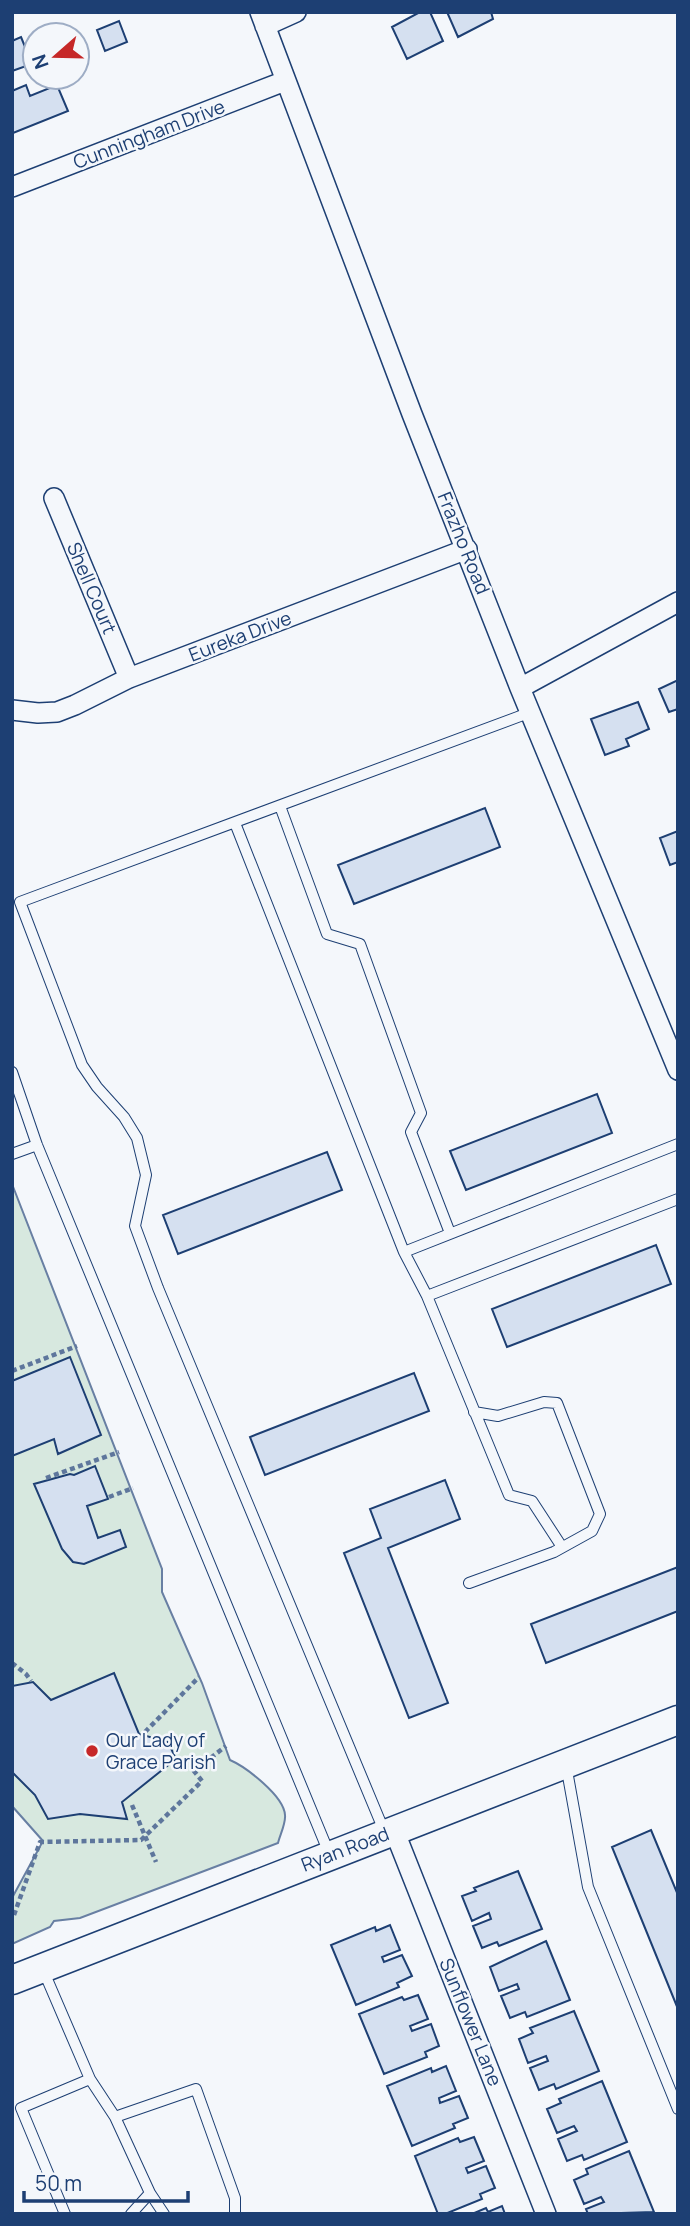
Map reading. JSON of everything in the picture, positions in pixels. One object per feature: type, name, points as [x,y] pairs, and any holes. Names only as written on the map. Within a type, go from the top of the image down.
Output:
[{"type":"main road","name":"Ryan Road","points":[[13,1977],[43,1968],[677,1721]]},
{"type":"street","points":[[262,19],[296,12]]},
{"type":"street","name":"Frazho Road","points":[[262,19],[520,688],[678,1070]]},
{"type":"street","name":"Cunningham Drive","points":[[12,187],[285,81]]},
{"type":"street","name":"Shell Court","points":[[54,498],[129,678]]},
{"type":"street","name":"Eureka Drive","points":[[12,710],[57,712],[129,678],[467,549]]},
{"type":"street","points":[[520,688],[678,602]]},
{"type":"street","name":"Sunflower Lane","points":[[390,1832],[547,2214]]},
{"type":"lane","points":[[390,1832],[158,1288],[135,1226],[146,1175],[137,1138],[124,1116],[97,1087],[82,1065],[20,902],[531,712]]},
{"type":"lane","points":[[279,806],[327,934],[359,944],[421,1113],[411,1132],[450,1233]]},
{"type":"lane","points":[[235,823],[404,1252],[427,1296],[509,1495],[531,1501],[562,1547]]},
{"type":"lane","points":[[12,1072],[37,1144],[330,1854]]},
{"type":"lane","points":[[12,1154],[37,1144]]},
{"type":"lane","points":[[404,1252],[678,1144]]},
{"type":"lane","points":[[427,1296],[678,1199]]},
{"type":"lane","points":[[469,1583],[562,1547],[592,1531],[600,1514],[557,1402],[544,1402],[498,1416],[474,1412]]},
{"type":"lane","points":[[566,1764],[588,1887],[678,2109]]},
{"type":"lane","points":[[43,1968],[90,2079],[115,2117],[150,2193],[164,2214]]},
{"type":"lane","points":[[65,2214],[21,2108],[90,2079]]},
{"type":"lane","points":[[115,2117],[195,2089],[235,2198],[236,2214]]},
{"type":"lane","points":[[131,2214],[150,2193]]},
{"type":"path","points":[[12,1371],[77,1346]]},
{"type":"path","points":[[46,1479],[119,1452]]},
{"type":"path","points":[[109,1497],[133,1488]]},
{"type":"path","points":[[12,1663],[31,1681]]},
{"type":"path","points":[[145,1732],[199,1677]]},
{"type":"path","points":[[14,1915],[40,1842],[141,1840],[202,1781],[194,1771],[226,1746]]},
{"type":"path","points":[[132,1805],[156,1862]]},
{"type":"shaded area","points":[[12,1184],[162,1569],[162,1592],[202,1683],[230,1760],[254,1775],[271,1791],[283,1807],[285,1818],[278,1843],[80,1918],[54,1921],[50,1927],[12,1944],[12,1898],[43,1841],[12,1806]]},
{"type":"building","points":[[420,12],[430,12],[443,41],[407,59],[392,27]]},
{"type":"building","points":[[447,12],[491,12],[493,19],[458,37]]},
{"type":"building","points":[[119,21],[127,42],[105,51],[97,30]]},
{"type":"building","points":[[21,37],[21,68],[12,71],[12,41]]},
{"type":"building","points":[[21,87],[21,91],[28,91],[30,96],[42,91],[60,91],[68,111],[13,133],[12,91]]},
{"type":"building","points":[[678,680],[678,709],[669,712],[659,689]]},
{"type":"building","points":[[638,702],[649,729],[626,739],[629,746],[605,755],[591,719]]},
{"type":"building","points":[[485,808],[500,847],[354,904],[338,865]]},
{"type":"building","points":[[678,831],[678,862],[670,865],[660,838]]},
{"type":"building","points":[[597,1094],[612,1133],[466,1190],[450,1151]]},
{"type":"building","points":[[327,1152],[342,1190],[178,1254],[163,1215]]},
{"type":"building","points":[[656,1245],[671,1284],[507,1347],[492,1309]]},
{"type":"building","points":[[70,1357],[101,1435],[58,1454],[54,1439],[12,1456],[12,1381]]},
{"type":"building","points":[[414,1373],[429,1411],[265,1475],[250,1437]]},
{"type":"building","points":[[95,1466],[108,1499],[87,1506],[98,1538],[120,1530],[126,1547],[84,1564],[73,1562],[62,1549],[34,1484],[74,1475]]},
{"type":"building","points":[[445,1480],[460,1519],[388,1548],[448,1703],[409,1718],[344,1553],[381,1538],[370,1509]]},
{"type":"building","points":[[678,1567],[678,1611],[546,1663],[531,1624]]},
{"type":"building","name":"Our Lady of Grace Parish","points":[[114,1673],[139,1734],[168,1742],[176,1759],[122,1802],[127,1819],[80,1814],[48,1819],[35,1795],[12,1772],[12,1686],[33,1682],[51,1700]]},
{"type":"building","points":[[651,1830],[678,1895],[678,2009],[612,1847]]},
{"type":"building","points":[[518,1871],[542,1929],[499,1946],[497,1942],[482,1948],[473,1926],[491,1919],[489,1913],[472,1921],[462,1896],[476,1891],[474,1888]]},
{"type":"building","points":[[390,1925],[400,1950],[382,1957],[384,1962],[402,1955],[412,1976],[397,1983],[399,1987],[356,2005],[331,1945],[375,1927],[376,1931]]},
{"type":"building","points":[[546,1941],[570,2000],[527,2017],[525,2012],[510,2018],[501,1996],[519,1989],[517,1984],[499,1991],[490,1967]]},
{"type":"building","points":[[418,1995],[428,2019],[410,2026],[412,2031],[431,2024],[439,2046],[425,2052],[427,2057],[384,2074],[359,2014],[402,1997],[404,2000]]},
{"type":"building","points":[[574,2011],[599,2071],[556,2089],[554,2084],[539,2090],[530,2068],[548,2061],[546,2056],[528,2063],[519,2039],[533,2033],[530,2028]]},
{"type":"building","points":[[446,2066],[456,2091],[439,2098],[440,2103],[459,2096],[468,2118],[453,2124],[455,2128],[412,2146],[387,2086],[431,2068],[432,2072]]},
{"type":"building","points":[[602,2081],[627,2142],[584,2160],[582,2155],[567,2161],[558,2139],[577,2131],[574,2126],[557,2133],[547,2109],[561,2103],[559,2099]]},
{"type":"building","points":[[474,2137],[484,2161],[466,2168],[468,2173],[486,2166],[495,2188],[480,2194],[482,2199],[445,2214],[438,2214],[415,2156],[458,2138],[460,2142]]},
{"type":"building","points":[[629,2151],[654,2212],[588,2214],[586,2209],[604,2202],[601,2197],[584,2204],[574,2180],[588,2174],[586,2169]]},
{"type":"building","points":[[502,2206],[505,2214],[472,2214],[486,2208],[488,2212]]},
{"type":"place","name":"Our Lady of Grace Parish","points":[[92,1751]]}]
